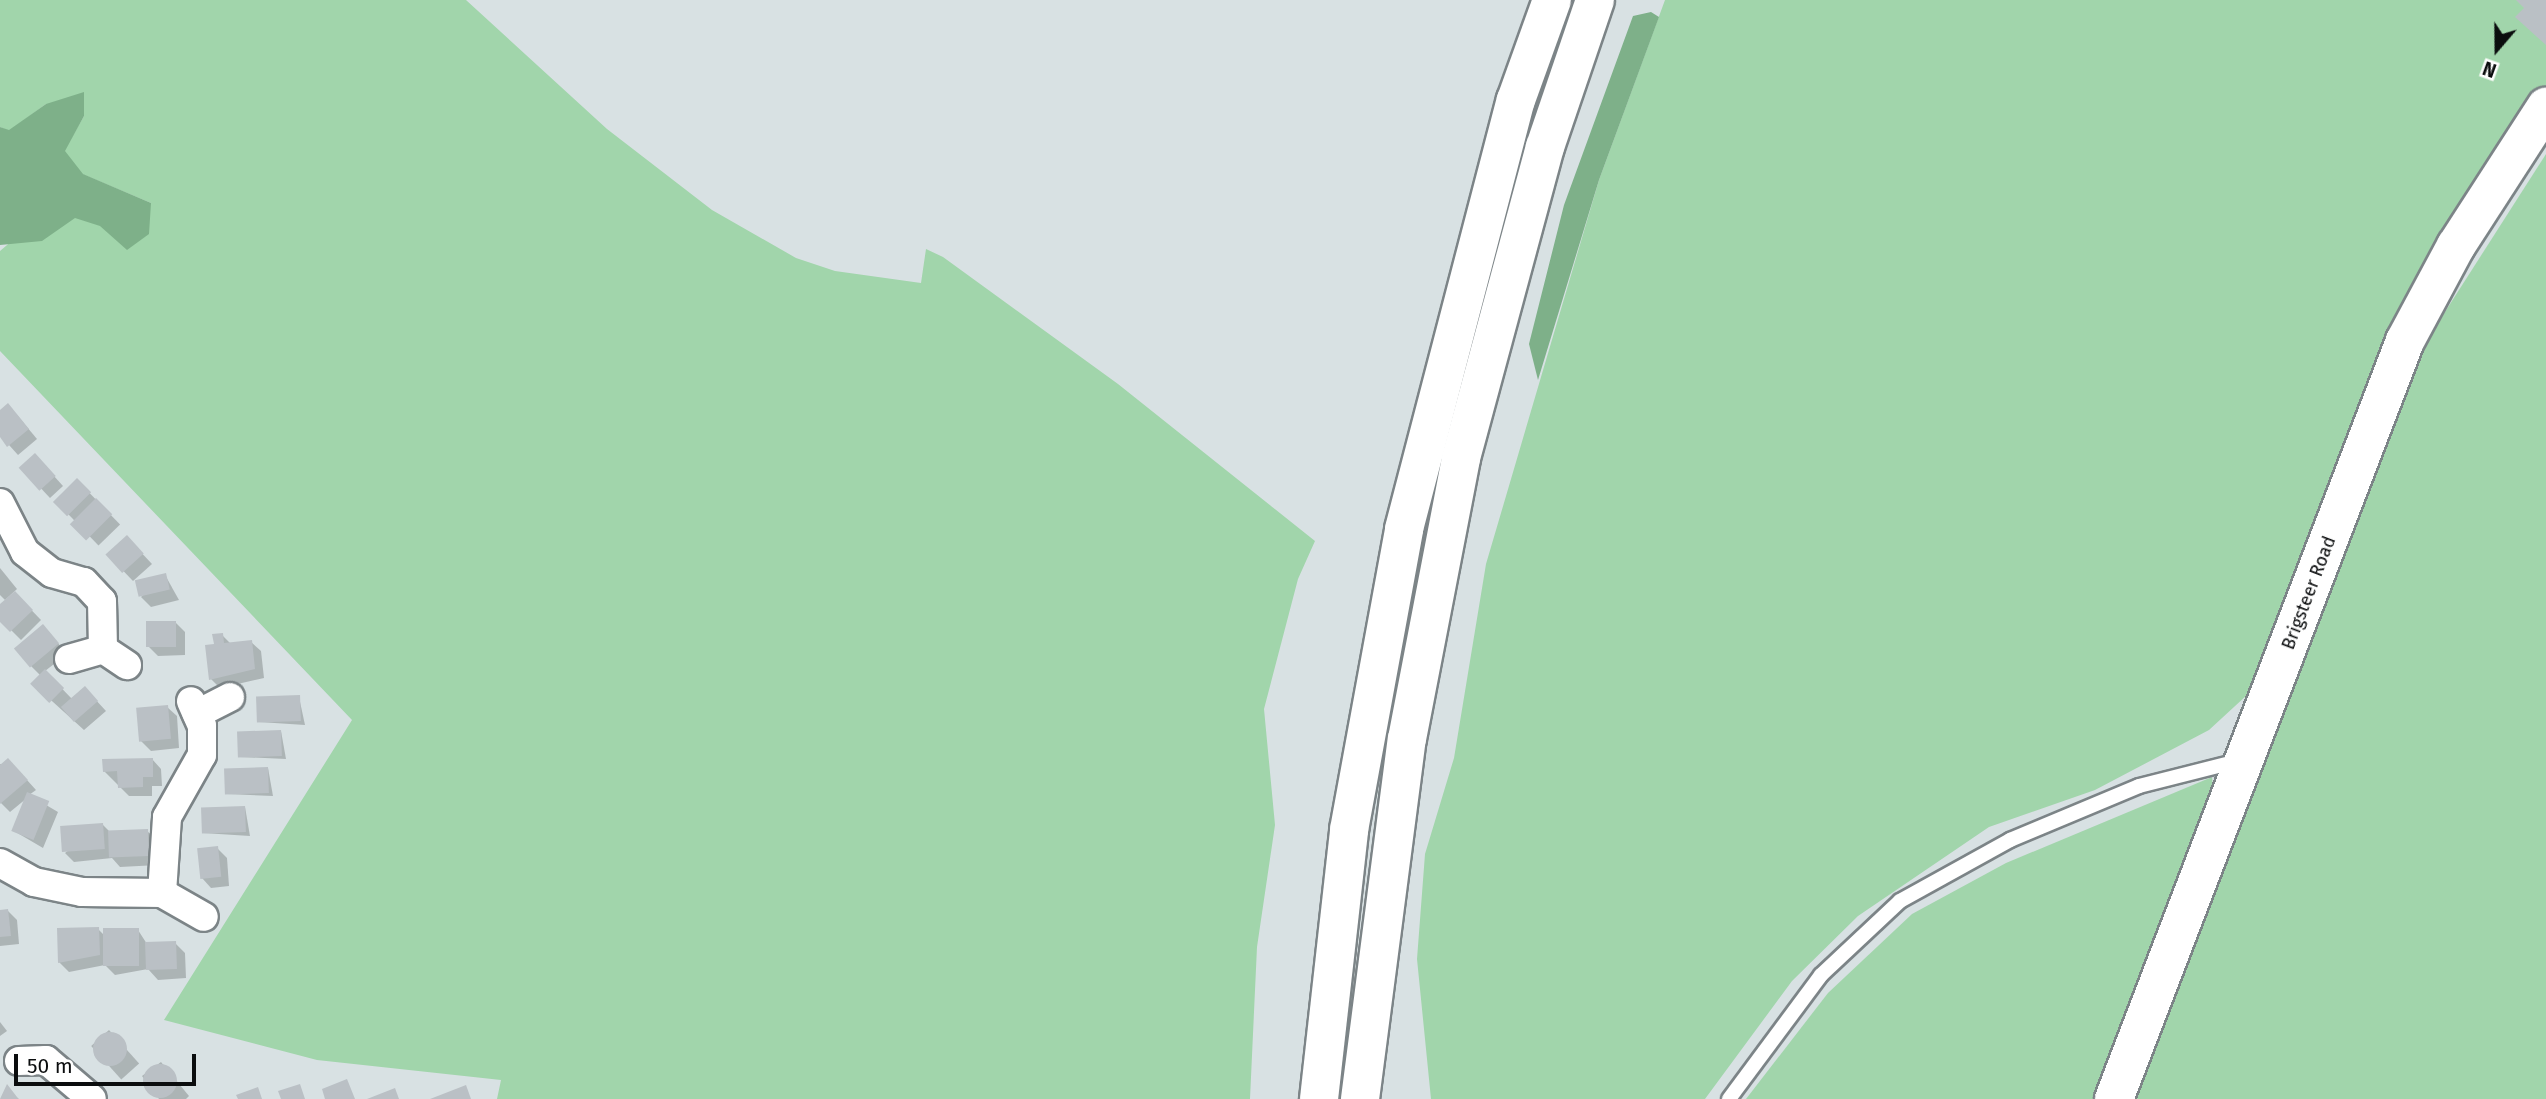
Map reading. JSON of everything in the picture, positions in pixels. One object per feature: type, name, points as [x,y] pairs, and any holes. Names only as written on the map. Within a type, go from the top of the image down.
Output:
[{"type":"main road","points":[[1319,1099],[1349,830],[1404,529],[1516,100],[1552,0]]},
{"type":"main road","points":[[1360,1099],[1407,739],[1461,457],[1545,147],[1595,0]]},
{"type":"main road","name":"Brigsteer Road","points":[[2114,1099],[2404,341],[2456,246],[2546,107]]},
{"type":"street","points":[[0,503],[25,552],[52,573],[84,582],[102,601],[103,649]]},
{"type":"street","points":[[69,659],[103,649]]},
{"type":"street","points":[[103,649],[127,665]]},
{"type":"street","points":[[162,893],[167,817],[202,755],[194,707],[230,697]]},
{"type":"street","points":[[0,863],[34,882],[82,892],[162,893],[204,917]]},
{"type":"street","points":[[19,1061],[46,1060],[92,1099]]},
{"type":"lane","points":[[1730,1099],[1821,975],[1899,901],[2010,840],[2139,786],[2246,759]]},
{"type":"green space","points":[[0,0],[466,0],[607,129],[712,210],[796,258],[835,271],[921,283],[926,249],[943,257],[1118,384],[1315,541],[1298,579],[1264,709],[1275,825],[1257,947],[1250,1099],[497,1099],[501,1080],[317,1060],[164,1020],[352,720],[0,351],[0,251],[33,223],[151,203],[82,174],[64,151],[84,116],[46,104],[9,131],[0,127]]},
{"type":"green space","points":[[1665,0],[2546,0],[2546,85],[2396,321],[2262,664],[2247,695],[2209,730],[2095,790],[1989,827],[1858,916],[1792,981],[1705,1099],[1431,1099],[1417,959],[1425,854],[1454,758],[1486,564],[1599,180]]},
{"type":"green space","points":[[1651,12],[1659,17],[1599,180],[1538,380],[1529,344],[1564,205],[1633,16]]},
{"type":"green space","points":[[84,92],[84,116],[65,151],[83,174],[151,203],[149,234],[127,250],[100,226],[75,218],[42,241],[0,245],[0,127],[9,130],[46,104]]},
{"type":"green space","points":[[2546,154],[2546,1099],[2123,1099],[2427,340]]},
{"type":"green space","points":[[2212,777],[2214,802],[2100,1099],[1746,1099],[1828,993],[1912,914],[2006,863]]},
{"type":"building","points":[[2516,0],[2546,0],[2546,45],[2515,17],[2524,8]]},
{"type":"building","points":[[8,403],[29,429],[7,447],[0,437],[0,410]]},
{"type":"building","points":[[35,453],[56,476],[39,491],[19,468]]},
{"type":"building","points":[[77,478],[91,492],[67,516],[53,502]]},
{"type":"building","points":[[96,498],[112,514],[86,540],[70,524]]},
{"type":"building","points":[[127,535],[144,554],[122,573],[105,554]]},
{"type":"building","points":[[166,573],[170,590],[139,597],[135,580]]},
{"type":"building","points":[[15,591],[33,610],[10,632],[0,622],[0,604]]},
{"type":"building","points":[[146,621],[176,621],[176,647],[146,647]]},
{"type":"building","points":[[43,624],[59,643],[30,668],[14,648]]},
{"type":"building","points":[[223,633],[224,643],[252,640],[255,669],[209,680],[205,645],[214,644],[212,634]]},
{"type":"building","points":[[45,669],[64,688],[49,703],[30,684]]},
{"type":"building","points":[[85,686],[98,701],[74,722],[61,707]]},
{"type":"building","points":[[300,695],[301,721],[257,723],[256,697]]},
{"type":"building","points":[[168,705],[171,739],[139,742],[136,708]]},
{"type":"building","points":[[281,730],[282,756],[238,758],[237,732]]},
{"type":"building","points":[[8,758],[28,780],[0,804],[0,765]]},
{"type":"building","points":[[153,758],[153,777],[143,777],[143,787],[118,788],[117,771],[103,772],[102,759]]},
{"type":"building","points":[[268,767],[269,793],[225,795],[224,769]]},
{"type":"building","points":[[27,792],[49,801],[34,840],[11,831]]},
{"type":"building","points":[[245,806],[246,832],[202,834],[201,808]]},
{"type":"building","points":[[103,823],[105,849],[62,852],[60,826]]},
{"type":"building","points":[[148,829],[149,856],[109,857],[108,830]]},
{"type":"building","points":[[218,846],[221,877],[200,879],[197,848]]},
{"type":"building","points":[[8,909],[11,936],[0,937],[0,910]]},
{"type":"building","points":[[99,927],[100,955],[58,963],[57,928]]},
{"type":"building","points":[[103,928],[139,928],[139,966],[103,966]]},
{"type":"building","points":[[176,941],[177,969],[146,970],[145,942]]},
{"type":"building","points":[[110,1032],[122,1037],[127,1049],[122,1061],[110,1066],[98,1061],[93,1049],[98,1037]]},
{"type":"building","points":[[160,1064],[172,1069],[177,1081],[172,1093],[160,1098],[148,1093],[143,1081],[148,1069]]},
{"type":"building","points":[[347,1079],[355,1099],[325,1099],[322,1089]]},
{"type":"building","points":[[7,1084],[17,1097],[19,1099],[0,1099]]},
{"type":"building","points":[[300,1084],[305,1099],[281,1099],[278,1091]]},
{"type":"building","points":[[466,1085],[471,1099],[430,1099]]},
{"type":"building","points":[[258,1087],[262,1099],[238,1099],[236,1095]]},
{"type":"building","points":[[395,1088],[399,1099],[367,1099]]}]
